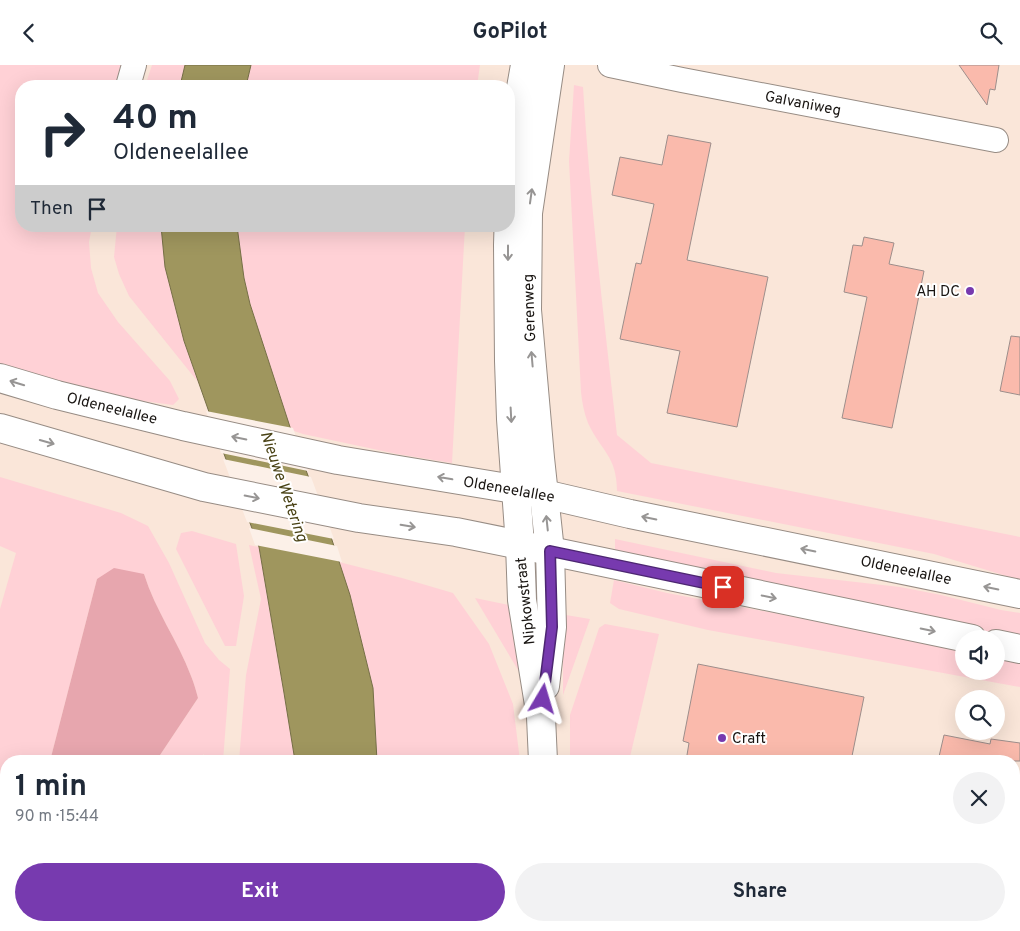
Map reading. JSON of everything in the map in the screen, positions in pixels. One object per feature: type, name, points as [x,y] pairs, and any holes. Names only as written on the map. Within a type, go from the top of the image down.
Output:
[{"type":"main road","name":"Gerenweg","points":[[515,132],[526,65]]},
{"type":"main road","name":"Gerenweg","points":[[550,65],[528,222],[527,310],[550,551]]},
{"type":"main road","name":"Gerenweg","points":[[508,232],[509,371],[520,545]]},
{"type":"main road","name":"Oldeneelallee","points":[[0,377],[57,395],[183,426],[338,460],[544,494],[640,516],[1020,594]]},
{"type":"main road","points":[[0,429],[204,487],[359,518],[456,532],[955,635]]},
{"type":"main road","name":"Nipkowstraat","points":[[520,545],[522,600],[541,717],[543,755]]},
{"type":"main road","name":"Nipkowstraat","points":[[541,717],[552,627],[550,551]]},
{"type":"main road","points":[[1005,646],[1020,649]]},
{"type":"street","points":[[130,80],[134,65]]},
{"type":"street","name":"Galvaniweg","points":[[610,65],[682,81],[996,139]]},
{"type":"shaded area","points":[[0,65],[1020,65],[1020,755],[0,755]]},
{"type":"shaded area","points":[[0,65],[126,65],[122,80],[15,80],[15,232],[91,232],[89,242],[91,268],[98,293],[118,322],[170,381],[179,399],[173,405],[136,400],[45,381],[0,365]]},
{"type":"shaded area","points":[[152,65],[185,65],[181,80],[147,80]]},
{"type":"shaded area","points":[[251,65],[480,65],[478,80],[247,80]]},
{"type":"shaded area","points":[[574,85],[583,87],[593,217],[617,435],[651,463],[1020,537],[1020,580],[934,554],[617,491],[611,461],[588,423],[581,392],[569,161]]},
{"type":"shaded area","points":[[116,232],[162,232],[165,267],[184,341],[198,382],[129,296],[114,257]]},
{"type":"shaded area","points":[[238,232],[465,232],[452,463],[397,454],[291,430],[250,304],[244,278]]},
{"type":"shaded area","points":[[0,477],[121,513],[148,526],[169,563],[205,643],[219,660],[230,669],[223,755],[160,755],[198,698],[186,663],[154,600],[144,574],[97,579],[52,755],[0,755],[0,609],[16,553],[0,546]]},
{"type":"shaded area","points":[[192,531],[236,544],[244,596],[236,646],[225,646],[176,549],[181,533]]},
{"type":"shaded area","points":[[615,539],[776,573],[900,587],[941,595],[1020,613],[1020,641],[1005,638],[1005,630],[968,630],[615,555]]},
{"type":"shaded area","points":[[249,545],[259,547],[294,755],[239,755],[246,675],[261,599]]},
{"type":"shaded area","points":[[339,562],[453,593],[489,644],[513,704],[519,755],[377,755],[373,688],[350,595]]},
{"type":"shaded area","points":[[114,568],[144,574],[154,600],[186,663],[193,681],[198,698],[160,755],[52,755],[97,579]]},
{"type":"shaded area","points":[[614,580],[667,593],[955,649],[955,675],[708,630],[619,609],[610,603]]},
{"type":"shaded area","points":[[475,598],[513,606],[524,680]]},
{"type":"shaded area","points":[[566,615],[590,619],[563,695],[563,628]]},
{"type":"shaded area","points":[[605,624],[659,634],[630,755],[570,755],[570,715],[599,628]]},
{"type":"shaded area","points":[[1005,660],[1020,663],[1020,687],[982,680],[1005,680]]},
{"type":"water","points":[[185,65],[251,65],[247,80],[181,80]]},
{"type":"water","name":"Nieuwe Wetering","points":[[162,232],[238,232],[244,278],[250,304],[291,430],[332,540],[350,595],[373,688],[377,755],[294,755],[259,547],[184,341],[165,267]]},
{"type":"pier","points":[[206,411],[293,428],[308,471],[221,453]]},
{"type":"pier","points":[[223,459],[311,477],[334,539],[247,522]]},
{"type":"pier","points":[[249,528],[337,546],[342,562],[255,545]]},
{"type":"building","points":[[959,65],[999,65],[995,90],[990,89],[987,105]]},
{"type":"building","points":[[668,135],[711,143],[687,260],[768,277],[737,427],[667,413],[680,351],[620,339],[636,263],[641,264],[654,204],[612,195],[620,157],[662,165]]},
{"type":"building","points":[[864,237],[894,243],[889,264],[924,271],[892,428],[842,418],[867,297],[844,292],[853,245],[862,246]]},
{"type":"building","points":[[1011,336],[1020,337],[1020,395],[1000,391]]},
{"type":"building","points":[[698,664],[864,697],[852,755],[687,755],[689,743],[683,741]]},
{"type":"building","points":[[944,735],[955,737],[955,740],[970,740],[990,744],[991,740],[1020,743],[1020,755],[939,755]]},
{"type":"place","name":"AH DC","points":[[970,291]]},
{"type":"place","name":"Craft","points":[[722,738]]},
{"type":"route","points":[[543,699],[552,627],[550,551],[723,587]]}]
